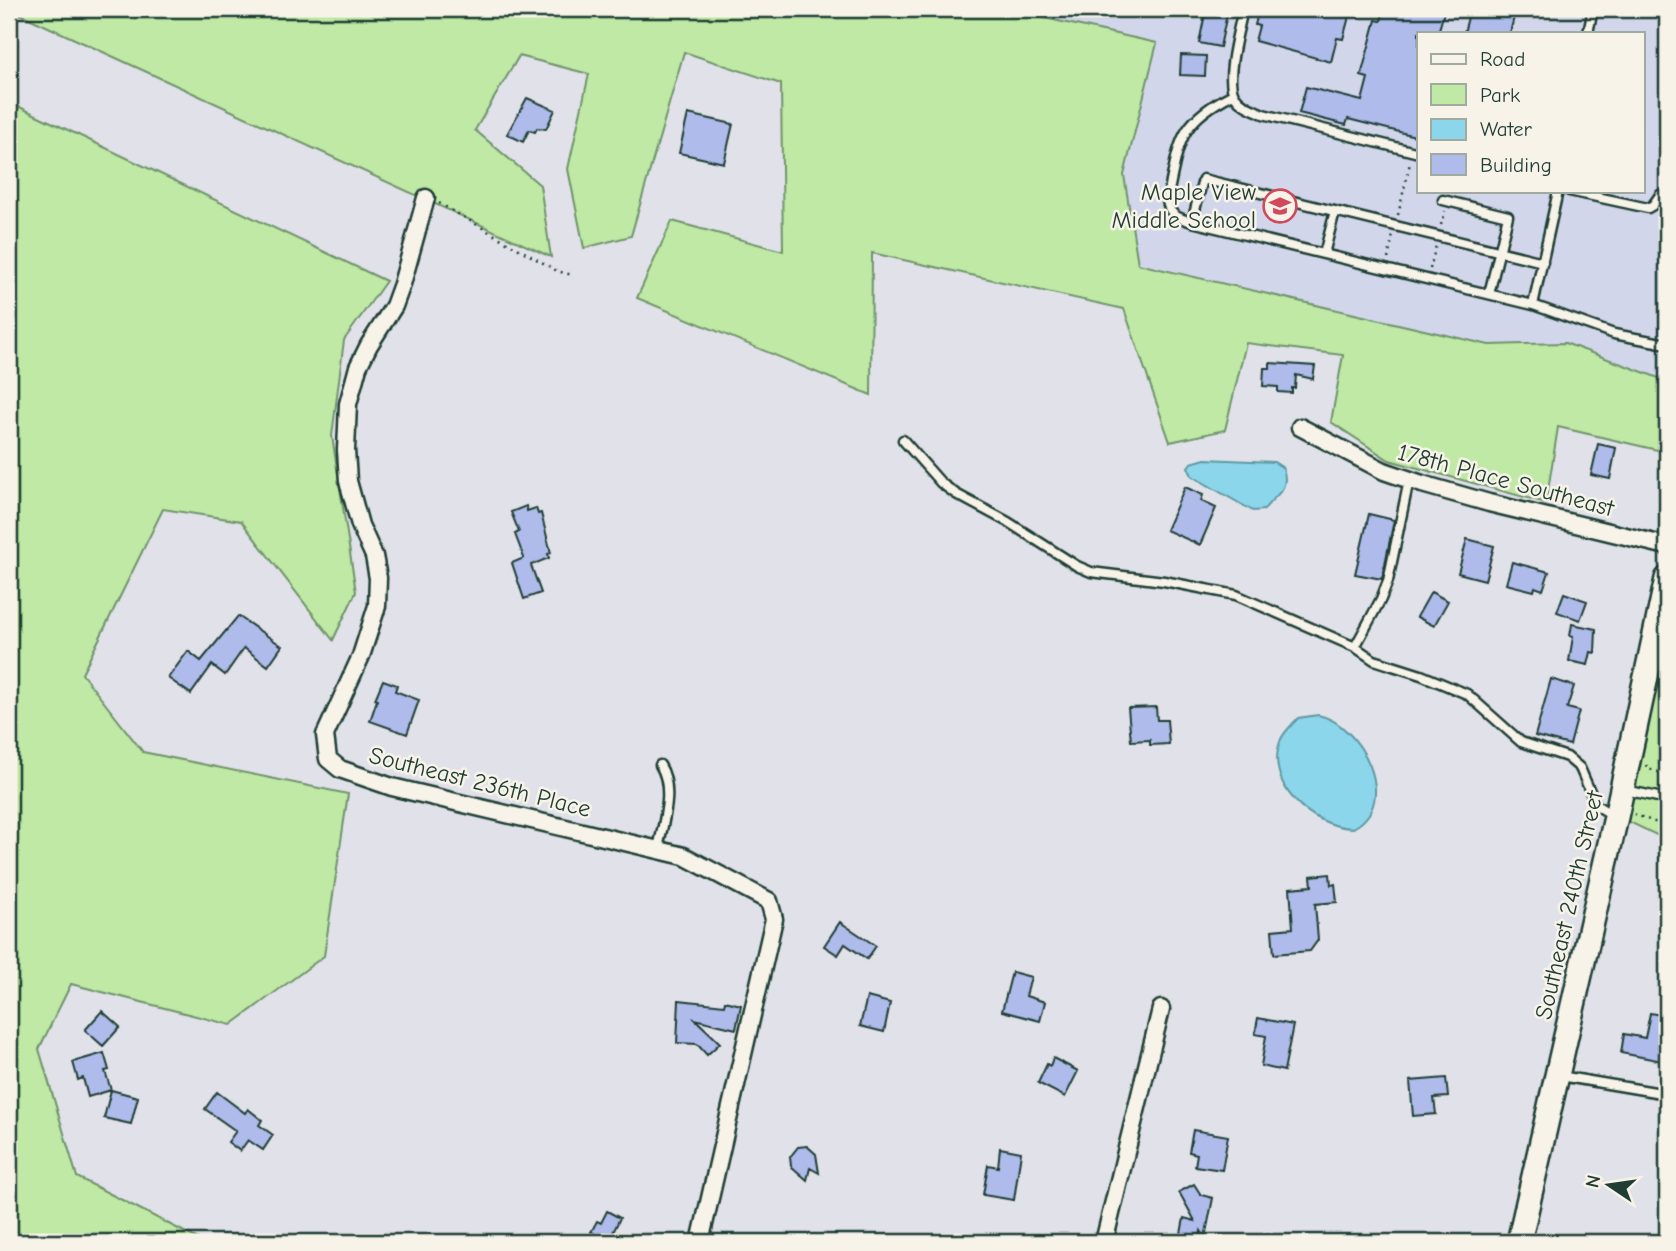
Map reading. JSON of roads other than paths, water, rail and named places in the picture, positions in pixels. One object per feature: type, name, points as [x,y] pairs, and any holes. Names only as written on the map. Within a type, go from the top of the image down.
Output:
[{"type":"main road","name":"Southeast 240th Street","points":[[1519,1242],[1619,806],[1667,579]]},
{"type":"street","name":"Southeast 236th Place","points":[[426,198],[402,285],[394,306],[358,368],[348,404],[348,481],[360,525],[374,556],[378,578],[377,606],[361,656],[325,735],[328,759],[340,769],[392,787],[684,856],[769,901],[774,919],[700,1242]]},
{"type":"street","name":"178th Place Southeast","points":[[1300,427],[1384,471],[1409,480],[1489,503],[1667,546]]},
{"type":"street","points":[[1104,1242],[1161,1009]]},
{"type":"lane","points":[[1243,9],[1230,83],[1233,94],[1242,104],[1263,114],[1416,152]]},
{"type":"lane","points":[[1588,32],[1592,9]]},
{"type":"lane","points":[[1233,94],[1209,107],[1188,127],[1182,138],[1167,200],[1168,209],[1177,218],[1533,305],[1614,334],[1667,344]]},
{"type":"lane","points":[[1192,222],[1203,179],[1543,262]]},
{"type":"lane","points":[[1533,305],[1558,192]]},
{"type":"lane","points":[[1574,192],[1648,208],[1660,195]]},
{"type":"lane","points":[[1443,200],[1508,216],[1489,294]]},
{"type":"lane","points":[[1324,254],[1335,211]]},
{"type":"lane","points":[[904,440],[941,483],[1077,566],[1091,572],[1164,581],[1236,595],[1355,647],[1374,660],[1421,675],[1466,694],[1521,742],[1567,757],[1580,768],[1596,805],[1619,806],[1667,799]]},
{"type":"lane","points":[[1355,647],[1388,581],[1409,480]]},
{"type":"lane","points":[[658,849],[666,812],[667,782],[660,765]]},
{"type":"lane","points":[[1557,1075],[1667,1094]]},
{"type":"water","points":[[1205,459],[1274,462],[1283,468],[1285,483],[1264,510],[1253,511],[1192,476],[1188,467],[1191,463]]},
{"type":"water","points":[[1318,715],[1334,721],[1348,733],[1370,765],[1375,783],[1374,801],[1367,816],[1353,828],[1337,826],[1307,811],[1294,800],[1279,772],[1277,756],[1284,733],[1298,718]]},
{"type":"place","name":"Maple View Middle School","points":[[1280,206]]}]
